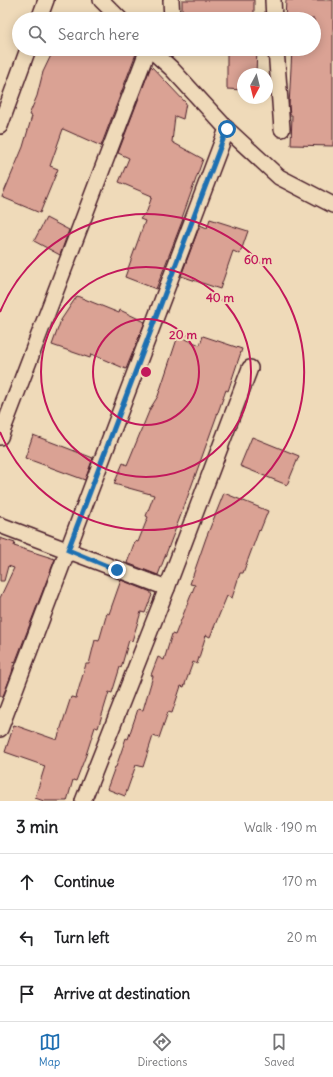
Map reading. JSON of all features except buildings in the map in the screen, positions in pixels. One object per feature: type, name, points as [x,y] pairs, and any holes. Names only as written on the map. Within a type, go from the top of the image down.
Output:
[{"type":"street","points":[[42,12],[46,0]]},
{"type":"street","points":[[101,0],[113,12]]},
{"type":"street","points":[[171,0],[172,12]]},
{"type":"street","points":[[273,0],[274,12]]},
{"type":"street","points":[[0,126],[25,56]]},
{"type":"street","points":[[0,437],[146,56]]},
{"type":"street","points":[[157,56],[172,68],[227,129],[279,177],[333,205]]},
{"type":"street","points":[[277,56],[282,129]]},
{"type":"street","points":[[0,728],[227,129]]},
{"type":"street","points":[[83,801],[167,588],[250,368]]},
{"type":"street","points":[[0,524],[167,588]]},
{"type":"route","points":[[117,570],[68,550],[227,129]]}]
